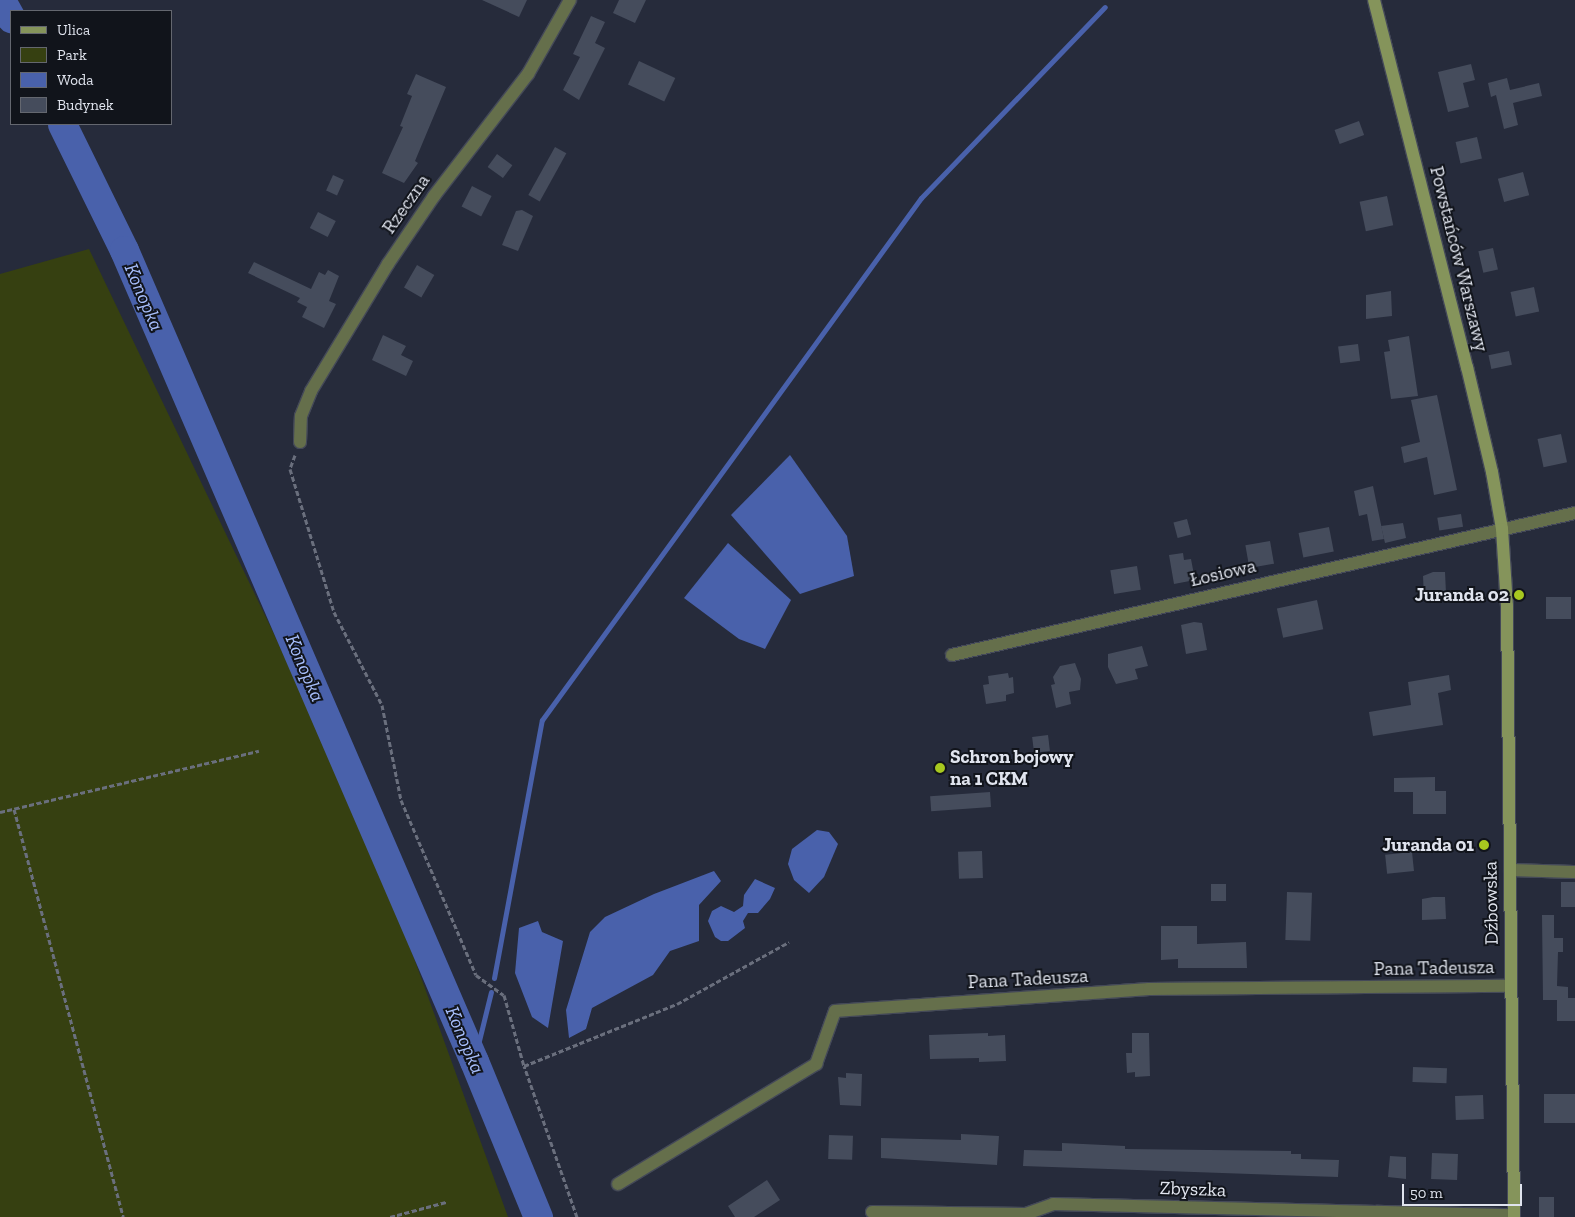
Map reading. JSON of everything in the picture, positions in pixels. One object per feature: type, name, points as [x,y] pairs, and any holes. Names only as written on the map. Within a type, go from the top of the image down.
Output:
[{"type":"main road","name":"Powstańców Warszawy","points":[[1374,0],[1472,386],[1502,529]]},
{"type":"main road","name":"Dźbowska","points":[[1502,529],[1507,606],[1514,1216]]},
{"type":"street","name":"Rzeczna","points":[[300,442],[301,416],[311,391],[388,264],[434,196],[528,74],[570,0]]},
{"type":"street","name":"Łosiowa","points":[[952,655],[1575,513]]},
{"type":"street","points":[[1510,870],[1575,872]]},
{"type":"street","name":"Pana Tadeusza","points":[[618,1184],[816,1064],[836,1011],[1149,989],[1511,986]]},
{"type":"street","name":"Zbyszka","points":[[872,1212],[989,1216],[1026,1214],[1052,1204],[1133,1212],[1514,1216]]},
{"type":"path","points":[[300,442],[290,468],[334,612],[382,705],[402,800],[476,975],[504,995],[524,1066],[577,1217]]},
{"type":"path","points":[[0,812],[259,751]]},
{"type":"path","points":[[14,809],[123,1217]]},
{"type":"path","points":[[524,1066],[676,1004],[789,942]]},
{"type":"path","points":[[390,1217],[446,1202]]},
{"type":"green space","points":[[89,249],[274,634],[382,870],[508,1217],[0,1217],[0,274]]},
{"type":"water","points":[[790,455],[847,536],[854,576],[800,594],[731,515]]},
{"type":"water","points":[[728,543],[791,600],[765,649],[739,639],[684,598]]},
{"type":"water","points":[[817,830],[829,832],[838,844],[824,877],[809,893],[794,880],[788,864],[792,849]]},
{"type":"water","points":[[714,871],[721,881],[699,905],[699,941],[670,951],[653,975],[592,1008],[586,1029],[569,1038],[566,1010],[590,932],[605,917],[654,894]]},
{"type":"water","points":[[755,879],[775,888],[770,899],[758,913],[748,913],[743,921],[745,928],[728,941],[721,941],[715,937],[708,921],[712,911],[721,906],[734,912],[743,906],[744,895]]},
{"type":"water","points":[[538,921],[542,932],[563,941],[548,1028],[532,1017],[515,973],[519,928]]},
{"type":"building","points":[[482,0],[527,0],[519,17]]},
{"type":"building","points":[[619,0],[646,0],[635,23],[613,13]]},
{"type":"building","points":[[591,16],[605,22],[595,43],[605,48],[579,100],[563,90],[580,57],[573,54]]},
{"type":"building","points":[[639,61],[675,78],[664,101],[628,85]]},
{"type":"building","points":[[1471,64],[1475,80],[1463,83],[1469,107],[1448,112],[1438,72]]},
{"type":"building","points":[[416,74],[446,87],[415,161],[418,163],[404,183],[382,173],[403,127],[400,126],[412,96],[407,94]]},
{"type":"building","points":[[1507,78],[1510,90],[1539,83],[1542,96],[1513,103],[1518,125],[1504,129],[1496,95],[1491,97],[1488,83]]},
{"type":"building","points":[[1359,121],[1364,135],[1340,144],[1335,130]]},
{"type":"building","points":[[1477,137],[1482,158],[1461,163],[1456,142]]},
{"type":"building","points":[[555,147],[566,153],[540,201],[528,195]]},
{"type":"building","points":[[497,154],[512,165],[503,178],[488,167]]},
{"type":"building","points":[[1523,172],[1529,195],[1504,202],[1498,179]]},
{"type":"building","points":[[333,175],[344,180],[337,195],[326,191]]},
{"type":"building","points":[[472,186],[492,196],[481,216],[462,206]]},
{"type":"building","points":[[1387,196],[1393,225],[1366,231],[1360,202]]},
{"type":"building","points":[[522,210],[533,216],[518,251],[502,245],[516,211]]},
{"type":"building","points":[[318,212],[336,221],[328,237],[310,228]]},
{"type":"building","points":[[1493,248],[1498,269],[1483,273],[1478,251]]},
{"type":"building","points":[[254,262],[311,289],[319,272],[325,275],[328,270],[339,276],[329,301],[336,304],[324,328],[302,317],[307,307],[297,302],[300,298],[248,273]]},
{"type":"building","points":[[417,265],[434,275],[421,298],[404,288]]},
{"type":"building","points":[[1534,287],[1539,311],[1516,316],[1511,292]]},
{"type":"building","points":[[1391,291],[1392,316],[1366,319],[1366,295]]},
{"type":"building","points":[[383,335],[406,346],[401,355],[413,361],[406,376],[372,360]]},
{"type":"building","points":[[1409,336],[1418,396],[1391,399],[1384,352],[1390,351],[1388,340]]},
{"type":"building","points":[[1358,344],[1360,361],[1340,363],[1338,346]]},
{"type":"building","points":[[1509,351],[1512,365],[1491,369],[1488,355]]},
{"type":"building","points":[[1437,395],[1457,490],[1434,495],[1427,457],[1404,463],[1401,447],[1420,442],[1411,400]]},
{"type":"building","points":[[1561,434],[1567,462],[1544,467],[1538,439]]},
{"type":"building","points":[[1373,486],[1384,539],[1372,541],[1367,514],[1359,516],[1354,491]]},
{"type":"building","points":[[1461,514],[1463,527],[1439,531],[1437,518]]},
{"type":"building","points":[[1187,519],[1191,534],[1178,538],[1173,523]]},
{"type":"building","points":[[1403,523],[1406,538],[1385,543],[1381,526]]},
{"type":"building","points":[[1329,527],[1334,552],[1303,557],[1299,533]]},
{"type":"building","points":[[1270,541],[1274,564],[1249,568],[1245,545]]},
{"type":"building","points":[[1183,553],[1184,560],[1191,559],[1195,580],[1174,584],[1169,555]]},
{"type":"building","points":[[1137,566],[1141,590],[1114,594],[1110,570]]},
{"type":"building","points":[[1433,572],[1445,572],[1446,593],[1424,597],[1423,576]]},
{"type":"building","points":[[1546,597],[1571,597],[1571,619],[1546,619]]},
{"type":"building","points":[[1317,600],[1323,629],[1283,638],[1277,609]]},
{"type":"building","points":[[1194,622],[1202,623],[1207,650],[1186,654],[1181,625]]},
{"type":"building","points":[[1142,646],[1148,666],[1135,669],[1138,679],[1116,684],[1108,667],[1108,654]]},
{"type":"building","points":[[1075,663],[1081,679],[1080,690],[1069,692],[1071,704],[1056,708],[1051,685],[1055,684],[1053,677],[1060,666]]},
{"type":"building","points":[[1008,673],[1009,678],[1013,677],[1014,693],[1006,695],[1006,701],[986,704],[983,685],[989,684],[988,676]]},
{"type":"building","points":[[1449,675],[1451,690],[1438,693],[1443,725],[1373,736],[1369,712],[1411,705],[1408,682]]},
{"type":"building","points":[[1048,735],[1050,751],[1034,753],[1032,737]]},
{"type":"building","points":[[1435,777],[1435,791],[1446,791],[1446,814],[1413,814],[1413,792],[1394,792],[1394,778]]},
{"type":"building","points":[[990,792],[991,807],[931,811],[930,796]]},
{"type":"building","points":[[982,851],[983,878],[959,879],[958,852]]},
{"type":"building","points":[[1412,852],[1414,871],[1387,874],[1385,855]]},
{"type":"building","points":[[1561,882],[1575,882],[1575,907],[1561,907]]},
{"type":"building","points":[[1211,884],[1226,884],[1226,901],[1211,901]]},
{"type":"building","points":[[1287,892],[1312,893],[1310,941],[1285,940]]},
{"type":"building","points":[[1445,897],[1446,919],[1422,920],[1422,899]]},
{"type":"building","points":[[1542,915],[1554,915],[1554,938],[1563,938],[1563,952],[1558,952],[1557,986],[1568,987],[1568,998],[1575,998],[1575,1021],[1557,1021],[1557,1000],[1543,1000]]},
{"type":"building","points":[[1161,926],[1197,926],[1197,944],[1246,942],[1247,968],[1178,968],[1178,959],[1161,960]]},
{"type":"building","points":[[988,1033],[988,1036],[1005,1035],[1006,1061],[979,1062],[979,1058],[930,1059],[929,1035]]},
{"type":"building","points":[[1132,1033],[1149,1033],[1150,1076],[1135,1077],[1135,1072],[1127,1073],[1126,1053],[1132,1053]]},
{"type":"building","points":[[1413,1067],[1447,1068],[1446,1083],[1412,1082]]},
{"type":"building","points":[[846,1073],[862,1074],[861,1106],[840,1105],[838,1077],[846,1078]]},
{"type":"building","points":[[1544,1094],[1575,1094],[1575,1123],[1544,1123]]},
{"type":"building","points":[[1483,1095],[1484,1119],[1456,1120],[1455,1096]]},
{"type":"building","points":[[961,1134],[999,1136],[997,1165],[881,1158],[881,1138],[961,1140]]},
{"type":"building","points":[[829,1135],[853,1136],[852,1160],[828,1159]]},
{"type":"building","points":[[1062,1143],[1125,1146],[1125,1149],[1291,1151],[1291,1154],[1301,1154],[1301,1159],[1339,1160],[1338,1177],[1023,1166],[1024,1150],[1062,1151]]},
{"type":"building","points":[[1432,1153],[1458,1154],[1457,1180],[1431,1179]]},
{"type":"building","points":[[1390,1156],[1406,1157],[1406,1179],[1388,1177]]},
{"type":"building","points":[[767,1180],[780,1200],[754,1217],[735,1217],[728,1206]]},
{"type":"building","points":[[1539,1197],[1554,1197],[1554,1217],[1539,1217]]},
{"type":"waterway","name":"Konopka","points":[[1,0],[10,16]]},
{"type":"waterway","points":[[494,978],[542,720],[921,198],[1105,7]]},
{"type":"waterway","name":"Konopka","points":[[62,125],[124,250],[474,1061],[538,1217]]},
{"type":"waterway","points":[[474,1061],[491,992]]},
{"type":"place","name":"Juranda 02","points":[[1519,595]]},
{"type":"place","name":"Schron bojowy na 1 CKM","points":[[940,768]]},
{"type":"place","name":"Juranda 01","points":[[1484,845]]}]
